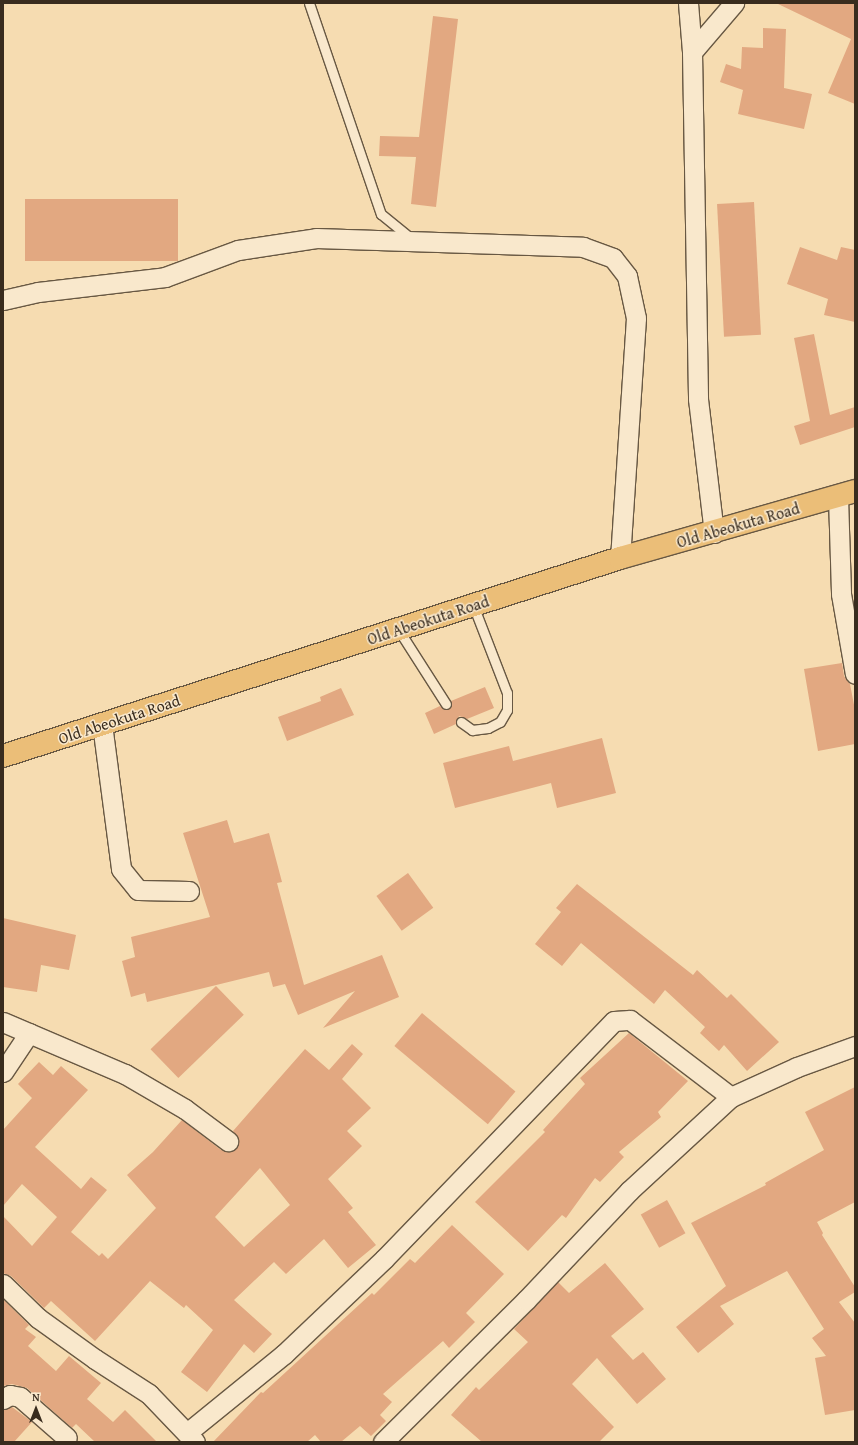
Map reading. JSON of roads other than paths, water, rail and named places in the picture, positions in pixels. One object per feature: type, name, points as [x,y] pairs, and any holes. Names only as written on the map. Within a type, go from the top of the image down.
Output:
[{"type":"highway","name":"Old Abeokuta Road","points":[[3,756],[620,558],[714,533],[846,494]]},
{"type":"street","points":[[688,3],[692,52],[698,400],[714,533]]},
{"type":"street","points":[[692,52],[734,3]]},
{"type":"street","points":[[3,300],[38,292],[165,277],[238,250],[316,238],[583,246],[613,258],[627,276],[636,318],[620,558]]},
{"type":"street","points":[[846,494],[840,594],[855,674]]},
{"type":"street","points":[[102,724],[121,869],[138,890],[189,890]]},
{"type":"street","points":[[3,1284],[38,1318],[95,1360],[150,1394],[191,1437],[284,1354],[384,1259],[614,1021],[630,1020],[731,1097]]},
{"type":"street","points":[[3,1022],[125,1074],[185,1109],[228,1141]]},
{"type":"street","points":[[3,1072],[29,1033]]},
{"type":"street","points":[[383,1442],[526,1300],[629,1192],[731,1097],[797,1066],[855,1046]]},
{"type":"street","points":[[3,1399],[10,1395],[20,1397],[67,1438]]},
{"type":"lane","points":[[310,3],[380,214],[413,240]]},
{"type":"lane","points":[[461,722],[472,730],[488,728],[500,722],[507,710],[507,693],[474,605]]},
{"type":"lane","points":[[398,629],[446,704]]}]
